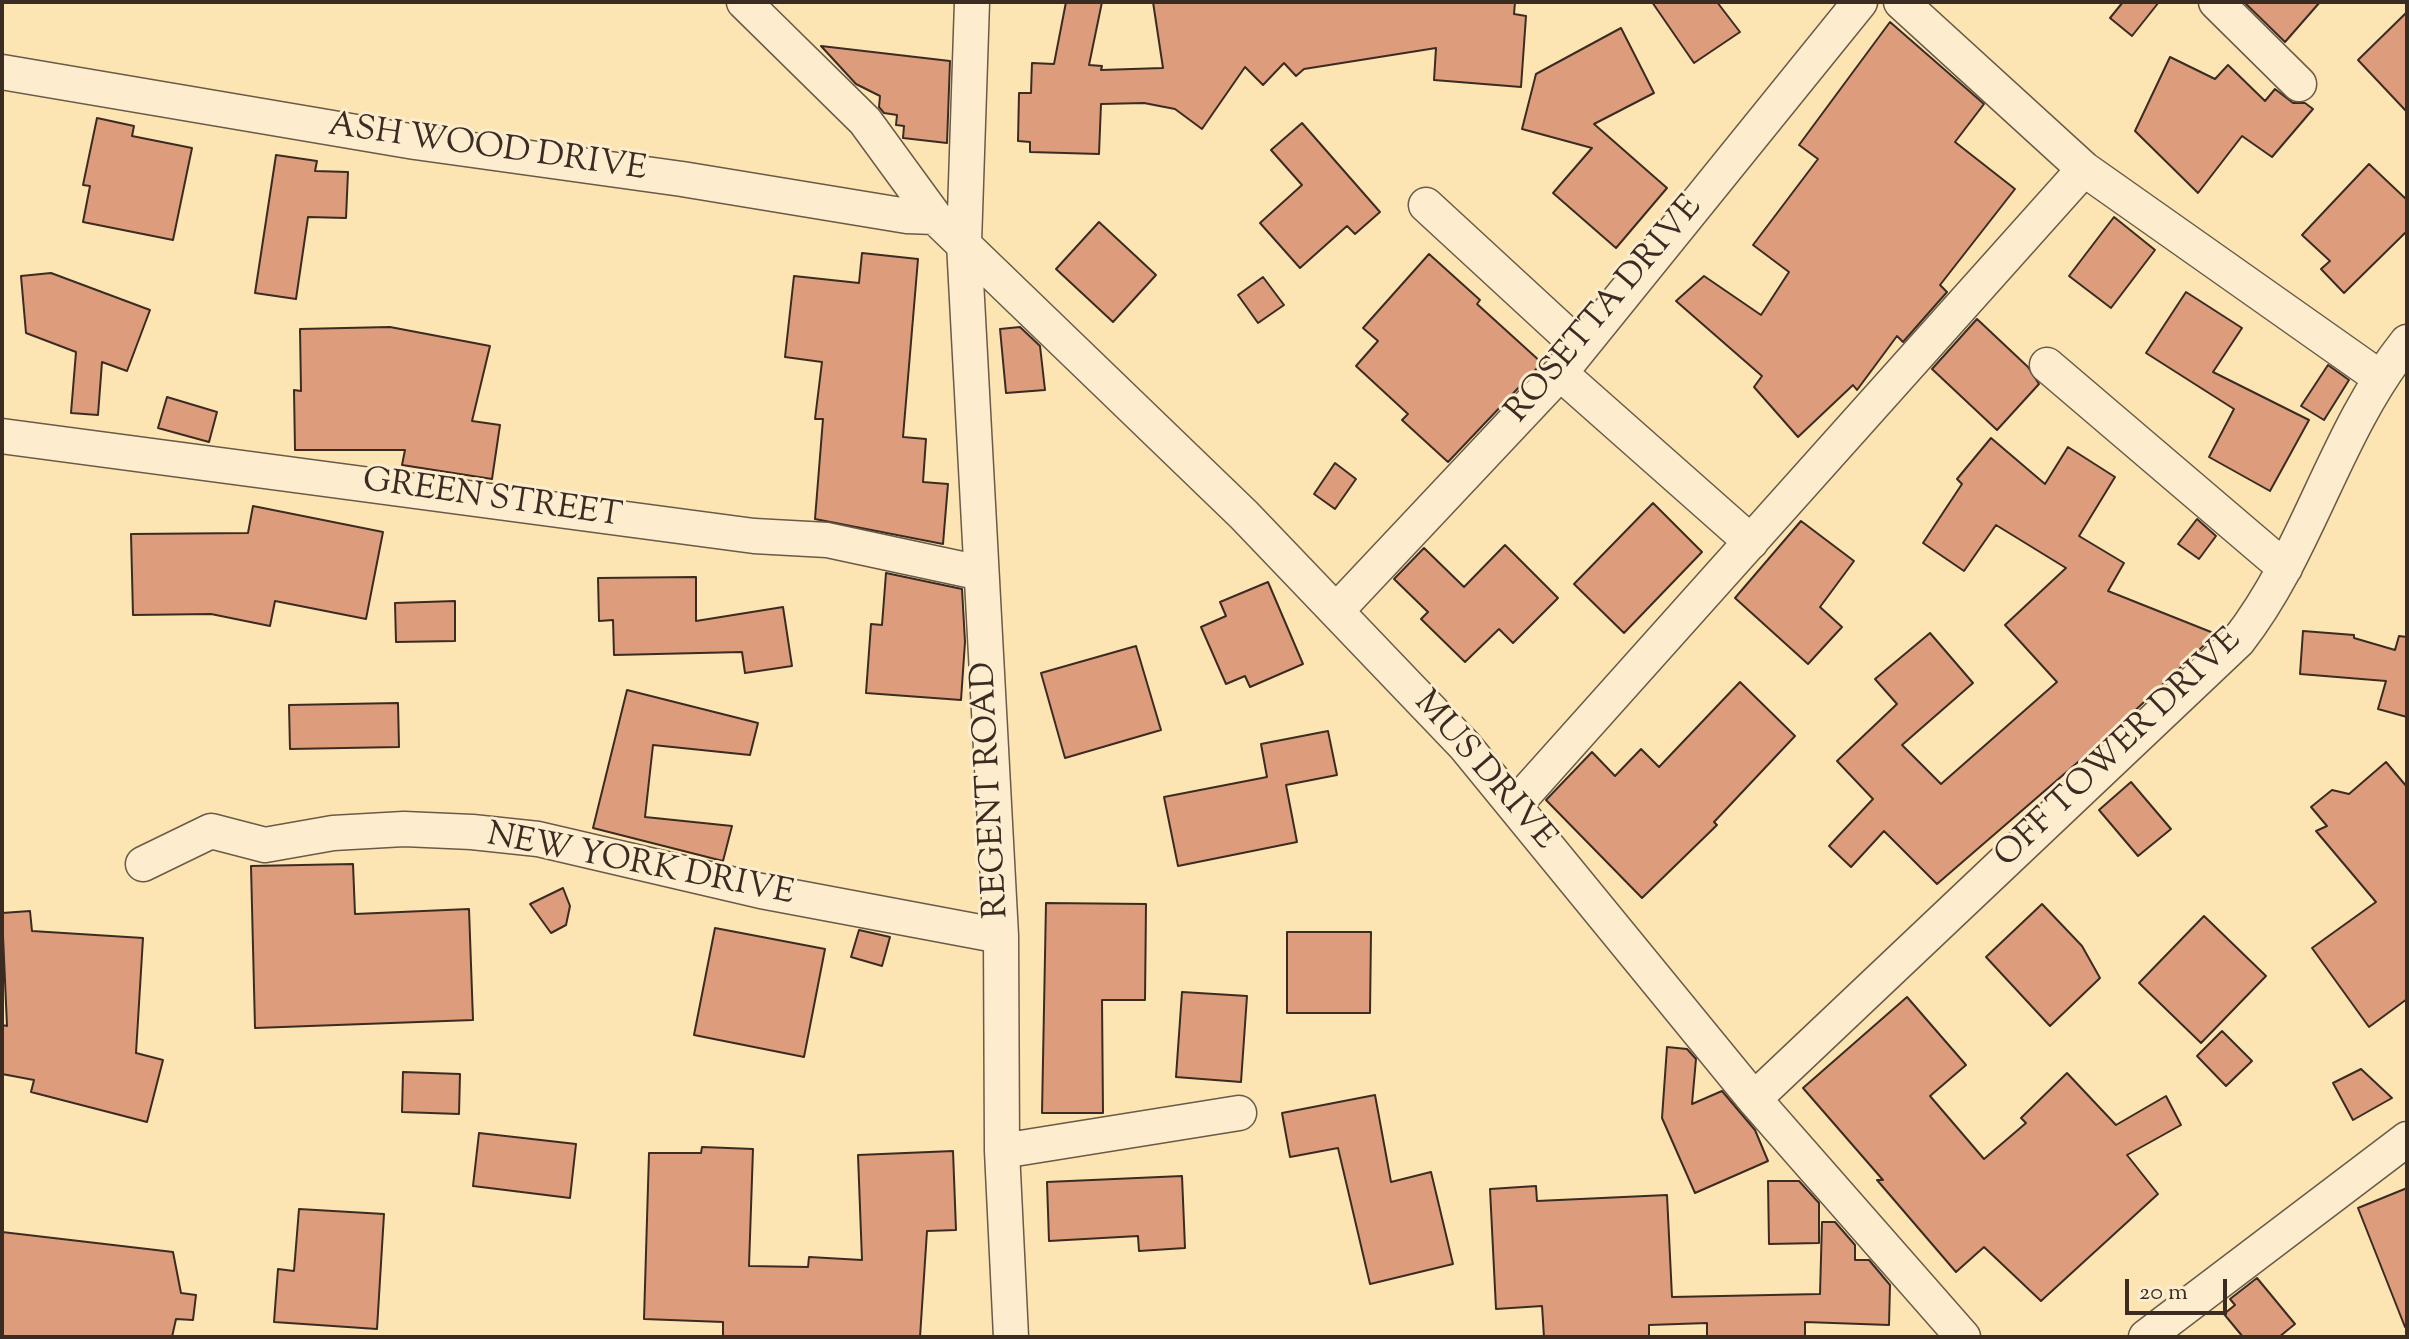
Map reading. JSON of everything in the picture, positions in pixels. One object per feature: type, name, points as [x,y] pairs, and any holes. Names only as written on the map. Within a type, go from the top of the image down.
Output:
[{"type":"street","points":[[744,2],[865,121],[935,217],[964,243]]},
{"type":"street","name":"REGENT ROAD","points":[[972,2],[964,243],[1001,936],[1002,1151],[1011,1337]]},
{"type":"street","name":"ROSETTA DRIVE","points":[[1338,609],[1570,360],[1860,2]]},
{"type":"street","points":[[1901,2],[2084,169],[2379,377]]},
{"type":"street","points":[[2216,2],[2299,84]]},
{"type":"street","name":"ASH WOOD DRIVE","points":[[2,72],[415,142],[935,217]]},
{"type":"street","points":[[1514,806],[2084,169]]},
{"type":"street","points":[[1426,205],[1570,360],[1751,542]]},
{"type":"street","name":"MUS DRIVE","points":[[964,243],[1338,609],[1465,746],[1754,1099],[1963,1337]]},
{"type":"street","name":"OFF TOWER DRIVE","points":[[1754,1099],[2238,641],[2257,617],[2285,568],[2344,438],[2379,377],[2407,342]]},
{"type":"street","points":[[2047,365],[2285,568]]},
{"type":"street","name":"GREEN STREET","points":[[2,436],[754,536],[827,540],[981,573]]},
{"type":"street","name":"NEW YORK DRIVE","points":[[143,864],[211,831],[265,845],[333,833],[404,829],[472,832],[538,839],[761,891],[1001,936]]},
{"type":"street","points":[[1002,1151],[1239,1113]]},
{"type":"street","points":[[2146,1337],[2407,1139]]},
{"type":"building","points":[[1066,2],[1102,2],[1089,65],[1102,66],[1101,70],[1163,68],[1153,2],[1515,2],[1514,14],[1526,16],[1521,87],[1434,80],[1436,48],[1304,69],[1296,76],[1284,63],[1263,85],[1245,67],[1202,129],[1175,109],[1144,103],[1101,104],[1099,154],[1030,152],[1030,142],[1018,141],[1019,93],[1031,93],[1032,63],[1054,64]]},
{"type":"building","points":[[1652,2],[1717,2],[1740,32],[1694,63]]},
{"type":"building","points":[[2123,2],[2159,2],[2132,36],[2110,18]]},
{"type":"building","points":[[2244,2],[2320,2],[2285,42]]},
{"type":"building","points":[[2407,12],[2407,112],[2358,60]]},
{"type":"building","points":[[1890,22],[1984,104],[1955,142],[2015,189],[1940,285],[1947,292],[1903,342],[1897,336],[1857,390],[1853,385],[1798,437],[1754,387],[1762,376],[1676,301],[1704,276],[1761,315],[1789,272],[1753,245],[1818,159],[1799,145]]},
{"type":"building","points":[[1621,28],[1654,93],[1594,124],[1667,188],[1616,248],[1553,193],[1592,148],[1522,129],[1536,74]]},
{"type":"building","points":[[821,46],[950,61],[947,143],[903,138],[904,126],[896,125],[897,115],[884,113],[879,107],[880,96],[856,84]]},
{"type":"building","points":[[2170,57],[2215,79],[2228,65],[2265,101],[2275,89],[2293,103],[2305,103],[2313,109],[2272,157],[2242,136],[2198,193],[2135,131]]},
{"type":"building","points":[[97,118],[134,126],[132,136],[192,148],[173,240],[83,222],[90,186],[83,185]]},
{"type":"building","points":[[1302,123],[1380,212],[1355,234],[1347,226],[1300,268],[1260,223],[1302,185],[1271,150]]},
{"type":"building","points":[[276,155],[317,161],[315,171],[348,172],[346,218],[308,217],[296,299],[255,293]]},
{"type":"building","points":[[2369,164],[2407,200],[2407,231],[2344,293],[2321,269],[2330,261],[2302,235]]},
{"type":"building","points":[[2114,217],[2155,250],[2111,308],[2069,276]]},
{"type":"building","points":[[1099,222],[1156,275],[1113,322],[1056,269]]},
{"type":"building","points":[[862,253],[918,259],[903,437],[926,439],[923,482],[948,484],[943,544],[815,519],[823,419],[815,419],[822,362],[785,357],[794,276],[859,283]]},
{"type":"building","points":[[1429,254],[1480,300],[1477,304],[1542,363],[1448,462],[1402,420],[1408,414],[1356,366],[1378,341],[1363,328]]},
{"type":"building","points":[[51,273],[150,310],[127,371],[102,362],[98,415],[71,413],[76,352],[26,333],[21,276]]},
{"type":"building","points":[[1263,277],[1284,305],[1258,323],[1238,295]]},
{"type":"building","points":[[2186,292],[2242,328],[2213,372],[2309,420],[2270,491],[2209,457],[2234,409],[2146,353]]},
{"type":"building","points":[[1977,319],[2028,367],[2039,384],[1997,430],[1932,369]]},
{"type":"building","points":[[390,327],[490,346],[472,421],[500,425],[492,479],[402,465],[405,450],[295,450],[294,390],[301,391],[300,329]]},
{"type":"building","points":[[1020,327],[1040,346],[1045,390],[1006,393],[1000,329]]},
{"type":"building","points":[[2328,365],[2349,380],[2324,420],[2301,406]]},
{"type":"building","points":[[167,397],[217,412],[209,442],[158,428]]},
{"type":"building","points":[[1991,438],[2045,484],[2068,447],[2115,477],[2079,536],[2124,563],[2108,591],[2216,634],[2107,737],[1937,884],[1884,831],[1851,867],[1829,846],[1873,799],[1837,761],[1897,704],[1875,679],[1930,633],[1973,683],[1902,745],[1941,784],[2057,682],[2005,625],[2066,568],[1996,525],[1964,571],[1923,543],[1962,484],[1957,479]]},
{"type":"building","points":[[1335,463],[1356,479],[1335,509],[1314,494]]},
{"type":"building","points":[[1653,503],[1702,552],[1624,633],[1574,584]]},
{"type":"building","points":[[253,506],[383,532],[366,619],[275,601],[270,626],[211,614],[133,615],[131,534],[248,533]]},
{"type":"building","points":[[2197,519],[2216,536],[2199,559],[2178,544]]},
{"type":"building","points":[[1801,521],[1854,561],[1820,607],[1842,627],[1808,664],[1735,598]]},
{"type":"building","points":[[1505,545],[1558,598],[1513,643],[1499,629],[1465,662],[1421,619],[1428,612],[1394,579],[1424,548],[1464,587]]},
{"type":"building","points":[[886,573],[962,589],[965,642],[961,700],[866,693],[871,624],[882,625]]},
{"type":"building","points":[[696,577],[696,621],[783,607],[792,666],[745,673],[742,652],[614,655],[613,620],[599,621],[598,578]]},
{"type":"building","points":[[1268,582],[1303,664],[1250,687],[1245,676],[1226,684],[1201,627],[1226,616],[1220,602]]},
{"type":"building","points":[[455,601],[455,641],[396,642],[395,603]]},
{"type":"building","points":[[2303,631],[2354,635],[2354,638],[2395,650],[2399,636],[2407,637],[2407,717],[2378,709],[2386,681],[2300,674]]},
{"type":"building","points":[[1136,646],[1161,730],[1065,758],[1041,673]]},
{"type":"building","points":[[1740,682],[1795,736],[1714,822],[1717,825],[1642,898],[1546,800],[1592,752],[1615,776],[1641,749],[1659,767]]},
{"type":"building","points":[[627,690],[758,723],[750,755],[653,745],[645,817],[732,826],[723,861],[593,828]]},
{"type":"building","points":[[398,703],[399,747],[290,749],[289,705]]},
{"type":"building","points":[[1328,731],[1337,775],[1286,785],[1297,842],[1178,866],[1164,797],[1267,777],[1261,744]]},
{"type":"building","points":[[2386,762],[2407,787],[2407,999],[2369,1027],[2312,948],[2376,902],[2316,831],[2327,826],[2311,807],[2332,790],[2349,794]]},
{"type":"building","points":[[2131,782],[2171,829],[2138,856],[2099,810]]},
{"type":"building","points":[[353,864],[355,914],[469,909],[473,1020],[255,1028],[251,866]]},
{"type":"building","points":[[563,888],[570,906],[566,925],[551,933],[530,904]]},
{"type":"building","points":[[1046,903],[1146,904],[1145,1000],[1102,1000],[1103,1113],[1042,1113]]},
{"type":"building","points":[[2042,904],[2082,946],[2100,978],[2050,1026],[1986,957]]},
{"type":"building","points":[[30,911],[32,931],[143,938],[136,1053],[163,1060],[147,1122],[31,1092],[34,1080],[2,1074],[2,1025],[7,1026],[2,913]]},
{"type":"building","points":[[2204,916],[2266,976],[2201,1043],[2139,983]]},
{"type":"building","points":[[715,928],[825,949],[804,1057],[694,1035]]},
{"type":"building","points":[[859,930],[890,937],[882,966],[851,957]]},
{"type":"building","points":[[1287,932],[1371,932],[1370,1013],[1287,1013]]},
{"type":"building","points":[[1182,992],[1247,996],[1241,1082],[1176,1077]]},
{"type":"building","points":[[1907,997],[1966,1065],[1930,1096],[1984,1159],[2026,1123],[2021,1118],[2067,1073],[2116,1125],[2166,1096],[2181,1125],[2127,1155],[2158,1194],[2041,1301],[1984,1247],[1956,1272],[1877,1180],[1883,1180],[1803,1088]]},
{"type":"building","points":[[2222,1031],[2252,1061],[2226,1086],[2197,1056]]},
{"type":"building","points":[[1667,1047],[1687,1049],[1696,1059],[1692,1104],[1722,1091],[1755,1130],[1768,1161],[1695,1193],[1662,1118]]},
{"type":"building","points":[[2361,1069],[2392,1098],[2353,1120],[2333,1083]]},
{"type":"building","points":[[403,1072],[460,1074],[459,1114],[402,1112]]},
{"type":"building","points":[[1375,1095],[1391,1182],[1431,1172],[1453,1264],[1370,1284],[1338,1148],[1290,1157],[1282,1113]]},
{"type":"building","points":[[479,1133],[576,1144],[570,1198],[473,1186]]},
{"type":"building","points":[[702,1147],[753,1149],[749,1266],[808,1267],[809,1257],[862,1260],[858,1155],[953,1151],[956,1230],[927,1231],[920,1337],[723,1337],[723,1322],[644,1319],[649,1153],[701,1153]]},
{"type":"building","points":[[1182,1176],[1185,1248],[1139,1251],[1138,1236],[1049,1241],[1047,1182]]},
{"type":"building","points":[[1768,1181],[1799,1181],[1819,1203],[1819,1243],[1769,1244]]},
{"type":"building","points":[[1536,1186],[1537,1201],[1667,1195],[1672,1297],[1820,1294],[1822,1222],[1835,1222],[1855,1245],[1855,1260],[1869,1260],[1890,1285],[1889,1325],[1805,1322],[1805,1337],[1707,1337],[1707,1323],[1649,1325],[1649,1337],[1544,1337],[1542,1306],[1496,1309],[1490,1189]]},
{"type":"building","points":[[2407,1188],[2407,1327],[2405,1327],[2358,1208]]},
{"type":"building","points":[[299,1209],[384,1214],[377,1329],[274,1322],[278,1269],[294,1271]]},
{"type":"building","points":[[2,1232],[173,1252],[181,1293],[196,1295],[193,1320],[176,1319],[172,1337],[2,1337]]},
{"type":"building","points":[[2257,1278],[2295,1324],[2279,1337],[2243,1337],[2224,1314],[2235,1305],[2230,1299]]}]
